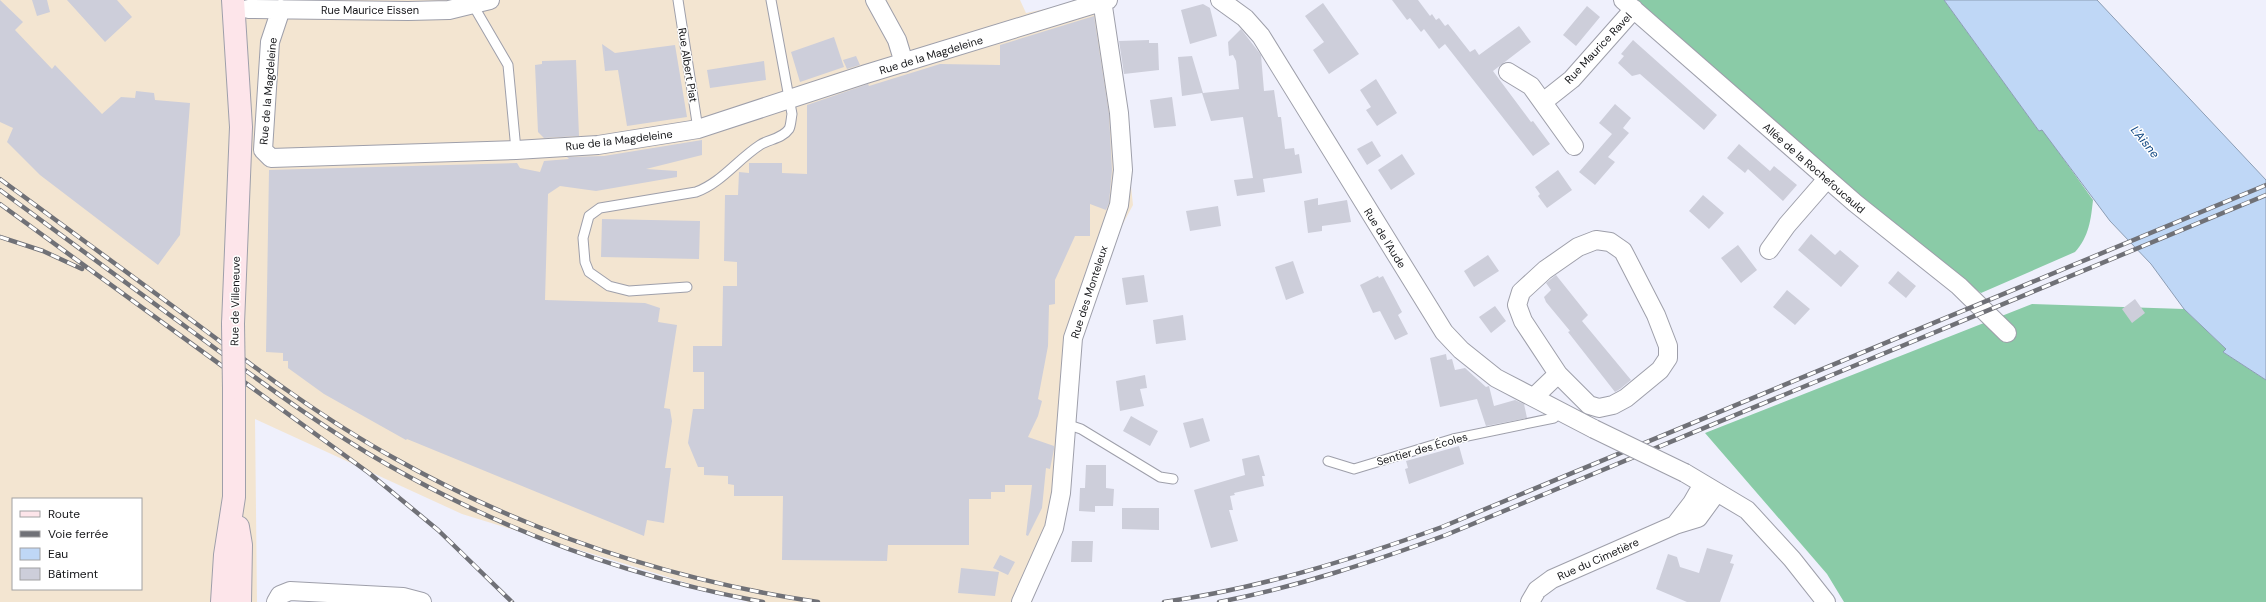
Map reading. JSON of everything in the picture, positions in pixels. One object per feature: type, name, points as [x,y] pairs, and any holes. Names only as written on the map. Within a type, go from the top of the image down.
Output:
[{"type":"main road","name":"Rue de Villeneuve","points":[[222,602],[225,555],[234,497],[233,324],[241,127],[243,3]]},
{"type":"main road","points":[[234,497],[241,544],[240,602]]},
{"type":"street","points":[[875,0],[897,40],[904,63]]},
{"type":"street","name":"Rue de l'Aude","points":[[1220,0],[1245,18],[1261,36],[1444,332],[1461,350],[1496,378],[1685,473],[1747,510],[1792,559],[1826,602]]},
{"type":"street","name":"Rue de la Magdeleine","points":[[281,9],[270,42],[263,150],[271,158],[516,150],[598,144],[698,129],[1104,1]]},
{"type":"street","name":"Rue des Monteleux","points":[[1021,602],[1054,528],[1061,493],[1073,338],[1119,205],[1123,170],[1119,113],[1104,1]]},
{"type":"street","name":"Rue Maurice Eissen","points":[[243,3],[281,9],[408,11],[449,10],[482,3]]},
{"type":"street","name":"Rue Maurice Ravel","points":[[1542,102],[1572,79],[1629,5]]},
{"type":"street","name":"Allée de la Rochefoucauld","points":[[1629,5],[1827,179],[1906,246],[1959,286],[2007,333]]},
{"type":"street","points":[[1508,72],[1531,86],[1574,146]]},
{"type":"street","points":[[1769,250],[1787,225],[1827,179]]},
{"type":"street","points":[[1596,240],[1610,242],[1623,251],[1656,315],[1668,346],[1668,358],[1660,370],[1626,398],[1614,405],[1599,408],[1589,405],[1558,374],[1523,321],[1517,305],[1521,292],[1545,270],[1578,247],[1596,240]]},
{"type":"street","points":[[1534,397],[1558,374]]},
{"type":"street","name":"Rue du Cimetière","points":[[1530,602],[1537,590],[1552,579],[1675,525],[1698,518],[1710,488]]},
{"type":"street","points":[[276,602],[280,595],[290,591],[403,597],[422,602]]},
{"type":"lane","name":"Rue Albert Piat","points":[[678,0],[698,129]]},
{"type":"lane","points":[[687,287],[629,291],[609,286],[589,272],[585,262],[583,238],[589,216],[600,208],[696,192],[709,187],[742,157],[762,144],[782,136],[790,128],[792,114],[788,100],[771,0]]},
{"type":"lane","points":[[482,3],[508,65],[516,150]]},
{"type":"lane","name":"Sentier des Écoles","points":[[1328,461],[1354,469],[1454,439],[1554,418],[1560,410]]},
{"type":"lane","points":[[1066,424],[1081,429],[1160,477],[1173,479]]},
{"type":"shaded area","points":[[0,0],[1020,0],[1026,13],[1088,0],[1111,0],[1133,205],[1066,330],[1061,482],[1032,602],[749,602],[462,514],[255,419],[257,602],[0,602]]},
{"type":"green space","points":[[1633,0],[1944,0],[2039,131],[2042,129],[2093,200],[2090,221],[2080,246],[2075,252],[1981,293],[1918,245]]},
{"type":"green space","points":[[2032,304],[2184,309],[2226,349],[2223,352],[2266,380],[2266,602],[1844,602],[1827,574],[1705,433]]},
{"type":"water","name":"L'Aisne","points":[[1944,0],[2097,0],[2266,180],[2266,380],[2223,352],[2226,349],[2184,309],[2151,264],[2110,221],[2042,130],[2039,131]]},
{"type":"building","points":[[0,0],[23,22],[15,30],[52,69],[55,65],[102,114],[121,97],[135,98],[136,91],[154,93],[155,100],[190,103],[180,235],[158,265],[40,175],[7,142],[13,128],[0,122]]},
{"type":"building","points":[[32,0],[47,0],[50,12],[37,16]]},
{"type":"building","points":[[67,0],[117,0],[132,17],[105,42]]},
{"type":"building","points":[[1392,0],[1418,0],[1430,16],[1432,14],[1436,20],[1439,18],[1445,26],[1448,24],[1470,52],[1475,49],[1479,55],[1519,26],[1531,42],[1493,71],[1531,122],[1533,121],[1550,144],[1533,156],[1445,44],[1439,49],[1424,29],[1421,32],[1410,18],[1407,20]]},
{"type":"building","points":[[1323,3],[1359,54],[1329,74],[1313,50],[1324,42],[1305,16]]},
{"type":"building","points":[[1203,4],[1210,8],[1217,36],[1190,44],[1181,10]]},
{"type":"building","points":[[1587,6],[1600,17],[1576,46],[1563,35]]},
{"type":"building","points":[[1094,16],[1109,114],[1112,170],[1109,203],[1106,210],[1090,204],[1090,236],[1075,236],[1055,280],[1055,304],[1049,305],[1048,346],[1038,399],[1042,401],[1038,416],[1028,437],[1054,446],[1054,449],[1050,469],[1046,468],[1042,508],[1028,536],[1026,535],[1032,485],[1005,485],[1005,492],[991,492],[991,499],[969,499],[969,545],[888,545],[887,561],[782,560],[783,496],[734,496],[734,485],[728,484],[728,476],[704,475],[704,467],[698,467],[688,443],[693,409],[704,409],[704,372],[693,372],[693,346],[722,346],[723,286],[737,286],[737,262],[724,261],[725,195],[738,195],[739,172],[749,173],[749,163],[782,163],[782,173],[807,174],[807,105],[868,84],[869,86],[940,64],[1000,65],[1000,45]]},
{"type":"building","points":[[1241,29],[1261,55],[1264,91],[1274,90],[1278,117],[1281,117],[1285,149],[1294,148],[1295,155],[1299,154],[1302,173],[1263,179],[1265,192],[1237,196],[1234,180],[1253,178],[1243,117],[1211,121],[1202,93],[1182,96],[1178,57],[1192,56],[1203,93],[1239,89],[1236,61],[1233,55],[1229,56],[1228,42]]},
{"type":"building","points":[[834,37],[844,67],[800,82],[791,52]]},
{"type":"building","points":[[1149,40],[1149,43],[1158,43],[1159,70],[1124,74],[1119,41]]},
{"type":"building","points":[[1633,40],[1717,115],[1704,130],[1640,74],[1632,76],[1618,63],[1624,56],[1621,54]]},
{"type":"building","points":[[602,44],[615,53],[675,45],[687,117],[627,126],[618,70],[605,71]]},
{"type":"building","points":[[856,56],[860,65],[847,69],[843,60]]},
{"type":"building","points":[[576,60],[579,136],[544,138],[538,132],[535,65],[542,64],[542,61]]},
{"type":"building","points":[[764,61],[766,80],[710,88],[707,70]]},
{"type":"building","points":[[1376,79],[1397,113],[1377,126],[1366,110],[1371,107],[1360,90]]},
{"type":"building","points":[[1172,97],[1176,126],[1154,128],[1150,100]]},
{"type":"building","points":[[1615,104],[1631,118],[1623,128],[1629,133],[1608,157],[1615,162],[1595,185],[1579,172],[1612,134],[1599,123]]},
{"type":"building","points":[[702,140],[702,155],[646,169],[677,171],[677,177],[596,191],[560,186],[548,194],[545,300],[645,303],[660,308],[658,322],[677,325],[664,408],[670,409],[672,421],[665,468],[671,468],[664,523],[647,520],[644,536],[407,439],[406,440],[324,394],[288,368],[288,361],[283,361],[283,353],[266,352],[269,170],[517,163],[520,168],[540,172],[544,161],[569,159],[567,157],[604,156]]},
{"type":"building","points":[[1372,141],[1381,156],[1367,165],[1357,149]]},
{"type":"building","points":[[1739,144],[1770,171],[1774,166],[1797,185],[1783,201],[1748,169],[1745,173],[1727,158]]},
{"type":"building","points":[[1402,154],[1415,174],[1391,190],[1378,170]]},
{"type":"building","points":[[1558,170],[1572,190],[1547,208],[1538,196],[1540,194],[1535,187]]},
{"type":"building","points":[[1703,195],[1724,213],[1709,229],[1689,211]]},
{"type":"building","points":[[1318,198],[1318,205],[1347,200],[1351,222],[1322,226],[1322,231],[1308,233],[1304,201]]},
{"type":"building","points":[[1218,206],[1221,226],[1190,231],[1186,211]]},
{"type":"building","points":[[602,219],[700,221],[699,259],[601,257]]},
{"type":"building","points":[[1811,234],[1835,255],[1840,250],[1859,266],[1841,287],[1798,250]]},
{"type":"building","points":[[1738,245],[1757,270],[1741,283],[1721,258]]},
{"type":"building","points":[[1488,255],[1499,271],[1474,287],[1464,271]]},
{"type":"building","points":[[1293,261],[1304,293],[1286,300],[1275,267]]},
{"type":"building","points":[[1898,271],[1916,286],[1906,298],[1888,283]]},
{"type":"building","points":[[1144,275],[1148,302],[1126,305],[1122,278]]},
{"type":"building","points":[[1556,275],[1588,315],[1582,321],[1631,380],[1615,392],[1568,332],[1570,331],[1546,302],[1544,297],[1551,290],[1546,283]]},
{"type":"building","points":[[1378,276],[1379,278],[1383,276],[1402,312],[1398,315],[1408,334],[1395,340],[1380,311],[1373,313],[1360,285]]},
{"type":"building","points":[[1787,290],[1810,309],[1795,325],[1773,307]]},
{"type":"building","points":[[2135,299],[2145,313],[2132,323],[2122,309]]},
{"type":"building","points":[[1495,306],[1506,321],[1491,333],[1479,317]]},
{"type":"building","points":[[1183,315],[1186,340],[1156,344],[1153,320]]},
{"type":"building","points":[[1446,354],[1447,360],[1452,359],[1455,370],[1465,368],[1486,387],[1489,386],[1494,406],[1515,400],[1524,404],[1527,418],[1486,426],[1477,399],[1440,407],[1430,358]]},
{"type":"building","points":[[1145,375],[1147,388],[1140,389],[1144,406],[1120,411],[1116,381]]},
{"type":"building","points":[[1131,416],[1158,431],[1150,446],[1123,431]]},
{"type":"building","points":[[1203,418],[1210,441],[1190,448],[1183,423]]},
{"type":"building","points":[[1459,446],[1464,464],[1409,484],[1405,469],[1408,468],[1406,461]]},
{"type":"building","points":[[1259,455],[1265,476],[1262,476],[1264,486],[1234,493],[1235,495],[1230,496],[1233,510],[1229,510],[1238,541],[1211,548],[1194,490],[1245,475],[1242,459]]},
{"type":"building","points":[[1086,465],[1106,465],[1106,488],[1114,489],[1113,506],[1095,506],[1095,512],[1079,511],[1080,488],[1085,488]]},
{"type":"building","points":[[1122,508],[1159,508],[1159,530],[1122,529]]},
{"type":"building","points":[[1072,541],[1093,541],[1092,562],[1071,562]]},
{"type":"building","points":[[1707,548],[1733,555],[1730,563],[1734,564],[1720,602],[1687,602],[1656,589],[1668,554],[1677,557],[1680,567],[1699,573]]},
{"type":"building","points":[[1000,555],[1015,562],[1008,575],[993,568]]},
{"type":"building","points":[[961,568],[999,572],[995,596],[958,593]]},
{"type":"railway","points":[[0,179],[254,367],[309,405],[365,441],[444,485],[495,509],[600,550],[707,581],[762,593],[818,602]]},
{"type":"railway","points":[[1164,602],[1235,589],[1305,572],[1374,551],[1442,527],[2266,185]]},
{"type":"railway","points":[[0,190],[300,410],[366,452],[432,489],[523,531],[617,566],[665,580],[763,602]]},
{"type":"railway","points":[[1219,602],[1277,589],[1334,573],[1446,535],[2266,195]]},
{"type":"railway","points":[[0,204],[369,473],[438,530],[512,602]]},
{"type":"railway","points":[[0,237],[43,251],[82,269]]}]
